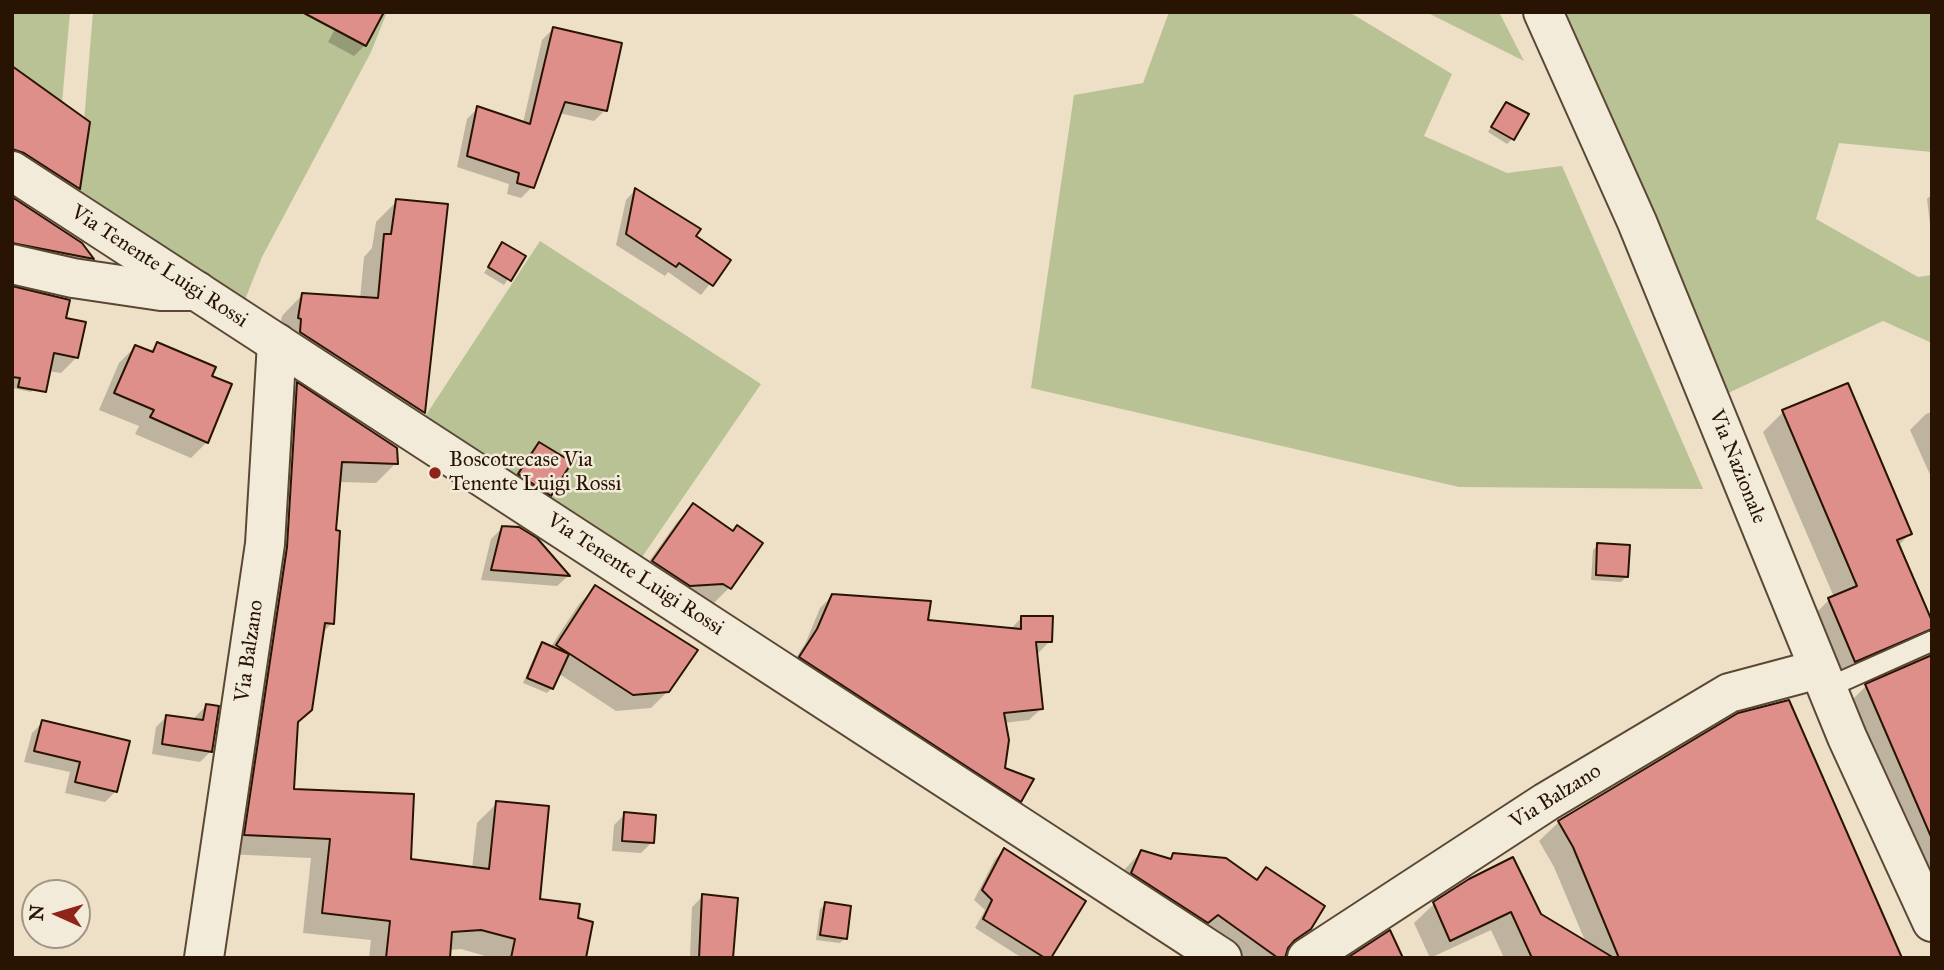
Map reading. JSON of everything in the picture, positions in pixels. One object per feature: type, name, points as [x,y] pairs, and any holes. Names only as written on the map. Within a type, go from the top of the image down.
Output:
[{"type":"street","name":"Via Nazionale","points":[[1543,12],[1637,222],[1847,737],[1932,922]]},
{"type":"street","name":"Via Tenente Luigi Rossi","points":[[12,171],[1222,958]]},
{"type":"street","points":[[12,264],[86,280],[161,291],[197,291]]},
{"type":"street","name":"Via Balzano","points":[[204,958],[265,544],[277,343]]},
{"type":"street","name":"Via Balzano","points":[[1307,958],[1546,802],[1729,693],[1823,678]]},
{"type":"lane","points":[[1823,678],[1932,641]]},
{"type":"green space","points":[[12,12],[70,12],[62,103],[12,65]]},
{"type":"green space","points":[[93,12],[387,12],[371,52],[262,257],[244,302],[78,194]]},
{"type":"green space","points":[[1169,12],[1349,12],[1452,74],[1424,136],[1507,173],[1562,166],[1703,489],[1459,487],[1031,388],[1074,95],[1143,83]]},
{"type":"green space","points":[[1426,12],[1499,12],[1524,61]]},
{"type":"green space","points":[[1560,12],[1932,12],[1932,152],[1839,143],[1816,219],[1918,277],[1932,275],[1932,343],[1883,321],[1726,394]]},
{"type":"green space","points":[[540,241],[761,384],[640,560],[424,418]]},
{"type":"building","points":[[302,12],[384,12],[366,46]]},
{"type":"building","points":[[553,27],[622,43],[607,111],[565,102],[534,188],[517,183],[519,173],[467,156],[477,106],[530,124]]},
{"type":"building","points":[[12,66],[90,122],[80,189],[24,153],[12,149]]},
{"type":"building","points":[[1506,102],[1529,114],[1514,140],[1491,127]]},
{"type":"building","points":[[635,188],[701,229],[696,236],[731,260],[713,286],[679,263],[676,267],[626,234]]},
{"type":"building","points":[[12,197],[82,243],[94,259],[12,243]]},
{"type":"building","points":[[396,199],[448,204],[425,413],[300,332],[301,319],[298,318],[302,293],[378,298],[384,234],[391,234]]},
{"type":"building","points":[[502,242],[526,256],[511,281],[488,267]]},
{"type":"building","points":[[12,286],[70,300],[66,318],[86,322],[78,358],[54,353],[46,392],[18,387],[20,378],[12,377]]},
{"type":"building","points":[[157,342],[216,367],[212,376],[232,384],[208,443],[150,417],[154,410],[114,393],[135,345],[153,352]]},
{"type":"building","points":[[297,382],[397,448],[398,464],[342,462],[336,530],[340,531],[334,624],[325,623],[312,710],[298,722],[294,789],[414,794],[411,859],[489,869],[496,801],[549,806],[540,899],[580,904],[578,918],[593,922],[586,958],[511,958],[515,939],[481,930],[452,932],[450,958],[386,958],[390,921],[322,913],[330,839],[244,835],[287,547]]},
{"type":"building","points":[[1848,383],[1912,534],[1897,540],[1932,621],[1932,629],[1855,662],[1828,598],[1857,586],[1782,410]]},
{"type":"building","points":[[539,442],[572,462],[551,496],[518,474]]},
{"type":"building","points":[[693,503],[733,531],[737,525],[763,543],[731,589],[723,584],[690,586],[652,561]]},
{"type":"building","points":[[502,526],[519,527],[537,538],[570,576],[491,570]]},
{"type":"building","points":[[1597,543],[1630,545],[1628,577],[1596,575]]},
{"type":"building","points":[[595,585],[698,650],[669,692],[633,695],[556,645]]},
{"type":"building","points":[[832,594],[931,601],[928,620],[1021,629],[1021,616],[1053,616],[1052,642],[1036,642],[1043,709],[1004,713],[1009,740],[1005,768],[1034,779],[1021,802],[799,657],[817,629]]},
{"type":"building","points":[[542,642],[569,654],[553,689],[527,678]]},
{"type":"building","points":[[1932,655],[1932,839],[1865,684]]},
{"type":"building","points":[[1789,700],[1902,958],[1619,958],[1573,847],[1558,821],[1738,713]]},
{"type":"building","points":[[206,704],[219,706],[212,752],[162,744],[166,715],[203,720]]},
{"type":"building","points":[[42,720],[130,741],[117,792],[75,782],[80,762],[34,751]]},
{"type":"building","points":[[624,812],[656,815],[654,843],[622,841]]},
{"type":"building","points":[[1004,848],[1086,901],[1051,958],[1045,958],[983,919],[992,900],[982,890]]},
{"type":"building","points":[[1141,850],[1171,859],[1173,853],[1226,858],[1257,880],[1266,867],[1325,906],[1311,929],[1288,948],[1285,958],[1278,958],[1218,915],[1208,923],[1131,873]]},
{"type":"building","points":[[1513,857],[1541,914],[1614,958],[1532,958],[1511,912],[1450,941],[1433,902],[1469,879]]},
{"type":"building","points":[[702,894],[738,898],[733,958],[699,958]]},
{"type":"building","points":[[825,902],[851,906],[847,939],[820,935]]},
{"type":"building","points":[[1390,930],[1403,958],[1347,958]]},
{"type":"place","name":"Boscotrecase Via Tenente Luigi Rossi","points":[[435,473]]}]
